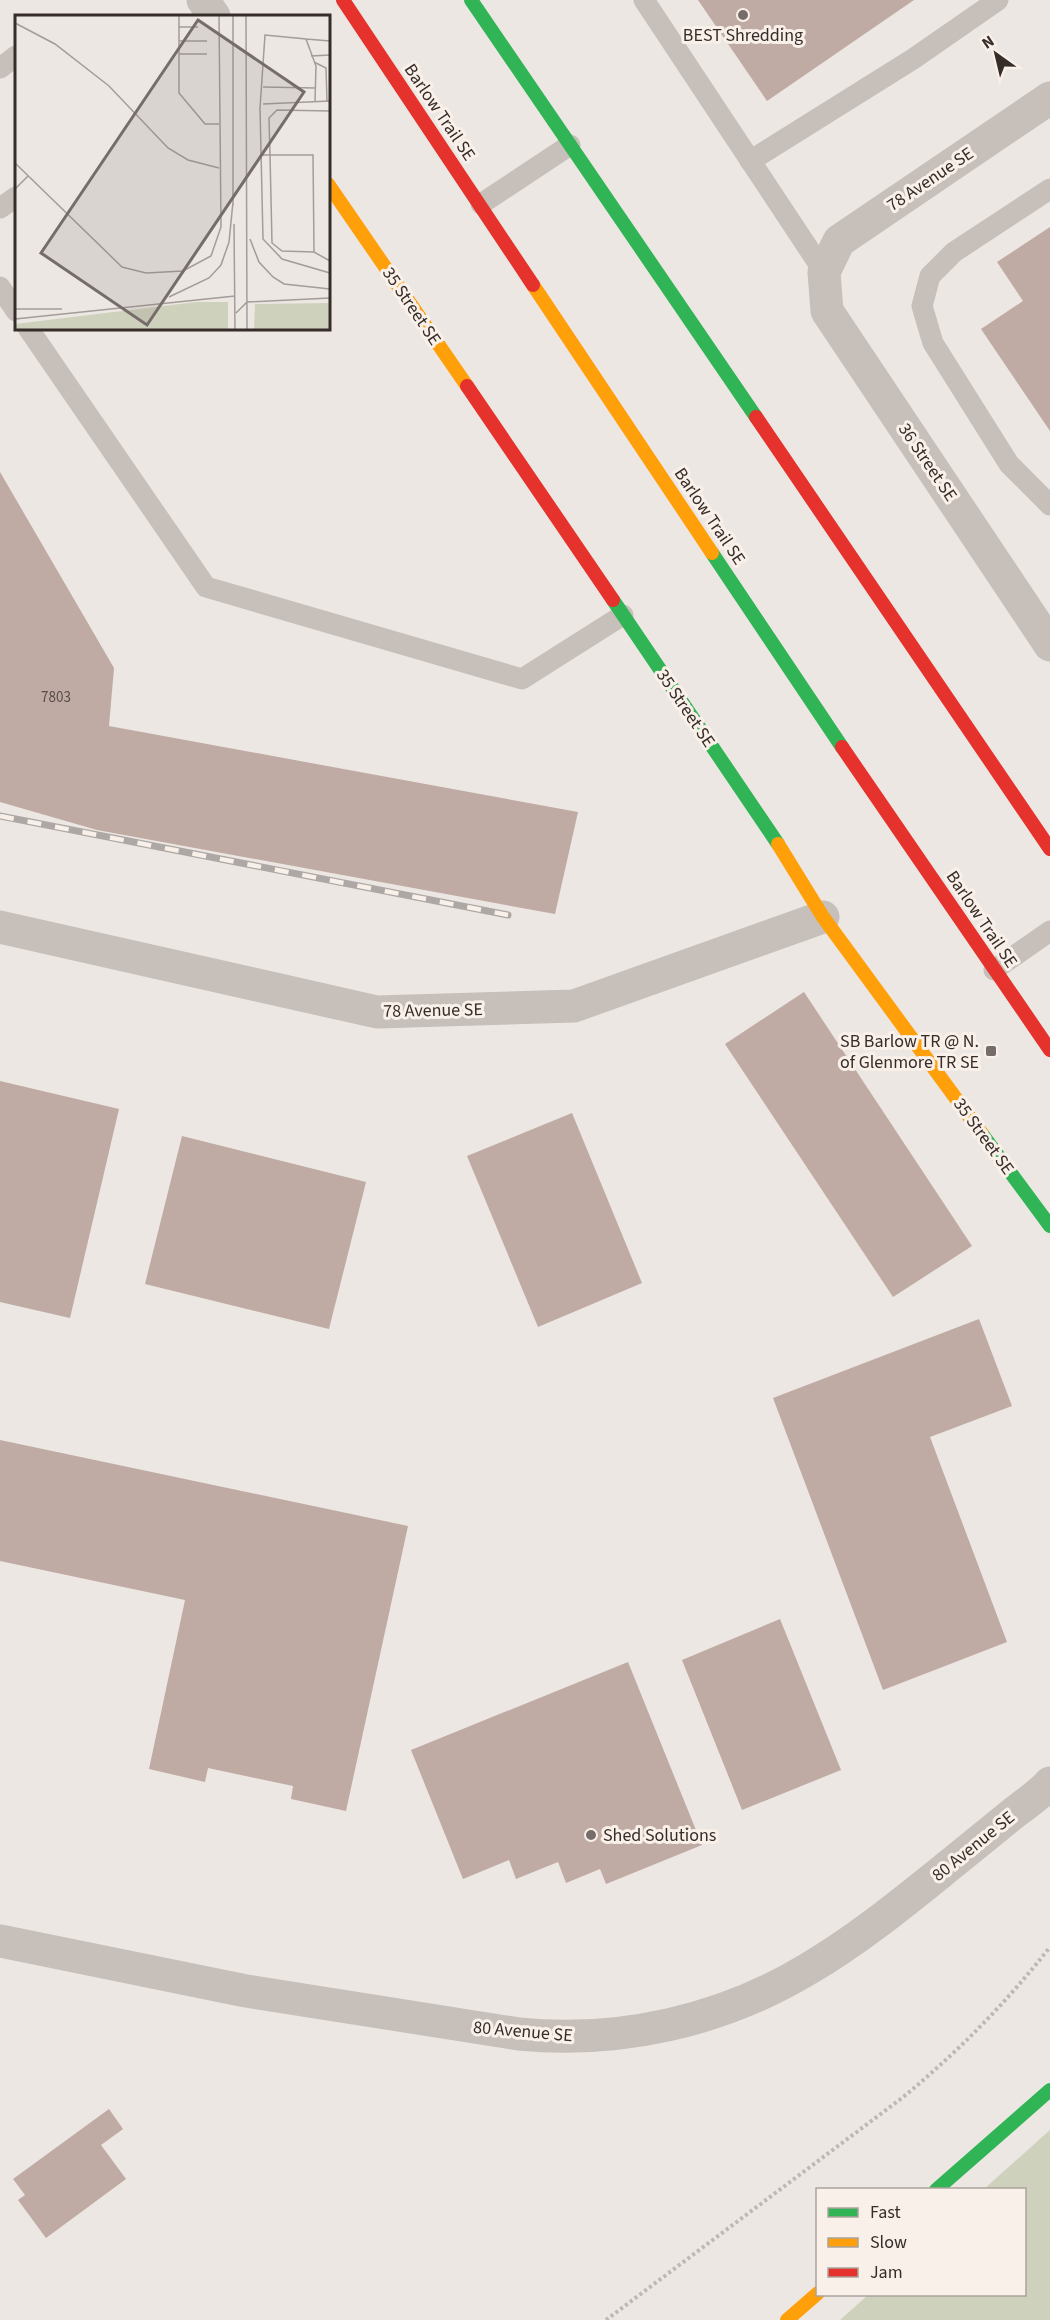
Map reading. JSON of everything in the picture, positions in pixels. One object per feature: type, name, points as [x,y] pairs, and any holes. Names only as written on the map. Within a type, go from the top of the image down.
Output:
[{"type":"main road","name":"Barlow Trail SE","points":[[343,0],[870,789],[1050,1050]]},
{"type":"main road","points":[[471,0],[1050,849]]},
{"type":"main road","name":"35 Street SE","points":[[330,187],[760,815],[823,917],[1050,1226]]},
{"type":"main road","points":[[938,2188],[1010,2126],[1044,2086]]},
{"type":"main road","points":[[787,2320],[816,2295]]},
{"type":"street","points":[[203,0],[213,15]]},
{"type":"street","name":"78 Avenue SE","points":[[824,272],[839,241],[1050,98]]},
{"type":"street","name":"36 Street SE","points":[[824,272],[827,311],[1048,637]]},
{"type":"street","name":"78 Avenue SE","points":[[0,927],[377,1012],[574,1006],[823,917]]},
{"type":"street","name":"80 Avenue SE","points":[[0,1941],[246,1991],[519,2034],[550,2037],[615,2035],[672,2024],[747,2001],[806,1970],[846,1945],[909,1897],[1050,1783]]},
{"type":"lane","points":[[644,0],[824,272]]},
{"type":"lane","points":[[750,161],[913,59],[998,0]]},
{"type":"lane","points":[[0,68],[15,57]]},
{"type":"lane","points":[[481,204],[570,146]]},
{"type":"lane","points":[[1050,189],[954,252],[930,276],[922,306],[933,343],[1009,464],[1050,505]]},
{"type":"lane","points":[[0,208],[15,198]]},
{"type":"lane","points":[[0,287],[15,310]]},
{"type":"lane","points":[[29,330],[206,587],[522,680],[623,615]]},
{"type":"lane","points":[[994,969],[1050,931]]},
{"type":"path","points":[[606,2320],[902,2098],[940,2066],[994,2012],[1050,1947]]},
{"type":"green space","points":[[1050,2130],[1050,2320],[840,2320],[867,2296],[1026,2296],[1026,2188],[985,2188]]},
{"type":"building","points":[[698,0],[914,0],[767,101]]},
{"type":"building","points":[[1050,227],[1050,431],[981,329],[1023,301],[997,262]]},
{"type":"building","points":[[0,472],[114,668],[109,726],[578,812],[555,914],[97,830],[0,802]]},
{"type":"building","points":[[804,992],[972,1246],[893,1297],[725,1044]]},
{"type":"building","points":[[0,1081],[119,1109],[70,1318],[0,1302]]},
{"type":"building","points":[[572,1113],[642,1283],[538,1327],[467,1156]]},
{"type":"building","points":[[182,1136],[366,1182],[329,1329],[145,1284]]},
{"type":"building","points":[[979,1319],[1012,1406],[930,1437],[1007,1642],[883,1690],[773,1398]]},
{"type":"building","points":[[0,1440],[408,1526],[346,1811],[291,1799],[293,1786],[208,1768],[205,1782],[149,1769],[185,1600],[0,1561]]},
{"type":"building","points":[[780,1619],[841,1770],[742,1810],[682,1660]]},
{"type":"building","points":[[628,1662],[702,1845],[606,1884],[600,1869],[566,1883],[558,1862],[516,1879],[509,1860],[463,1879],[411,1750]]},
{"type":"building","points":[[109,2109],[123,2129],[101,2145],[126,2179],[46,2238],[18,2200],[25,2195],[13,2179]]},
{"type":"railway","points":[[0,816],[508,915]]},
{"type":"traffic: fast","points":[[471,0],[756,417]]},
{"type":"traffic: fast","points":[[712,553],[842,747]]},
{"type":"traffic: fast","points":[[613,600],[778,844]]},
{"type":"traffic: fast","points":[[982,1134],[1050,1226]]},
{"type":"traffic: fast","points":[[938,2188],[1050,2090]]},
{"type":"traffic: slow","points":[[330,187],[467,386]]},
{"type":"traffic: slow","points":[[533,285],[712,553]]},
{"type":"traffic: slow","points":[[778,844],[823,917],[982,1134]]},
{"type":"traffic: slow","points":[[787,2320],[816,2295]]},
{"type":"traffic: jam","points":[[343,0],[533,285]]},
{"type":"traffic: jam","points":[[467,386],[613,600]]},
{"type":"traffic: jam","points":[[756,417],[1050,849]]},
{"type":"traffic: jam","points":[[842,747],[1050,1050]]},
{"type":"place","name":"BEST Shredding","points":[[743,15]]},
{"type":"place","name":"SB Barlow TR @ N. of Glenmore TR SE","points":[[991,1051]]},
{"type":"place","name":"Shed Solutions","points":[[591,1835]]}]
